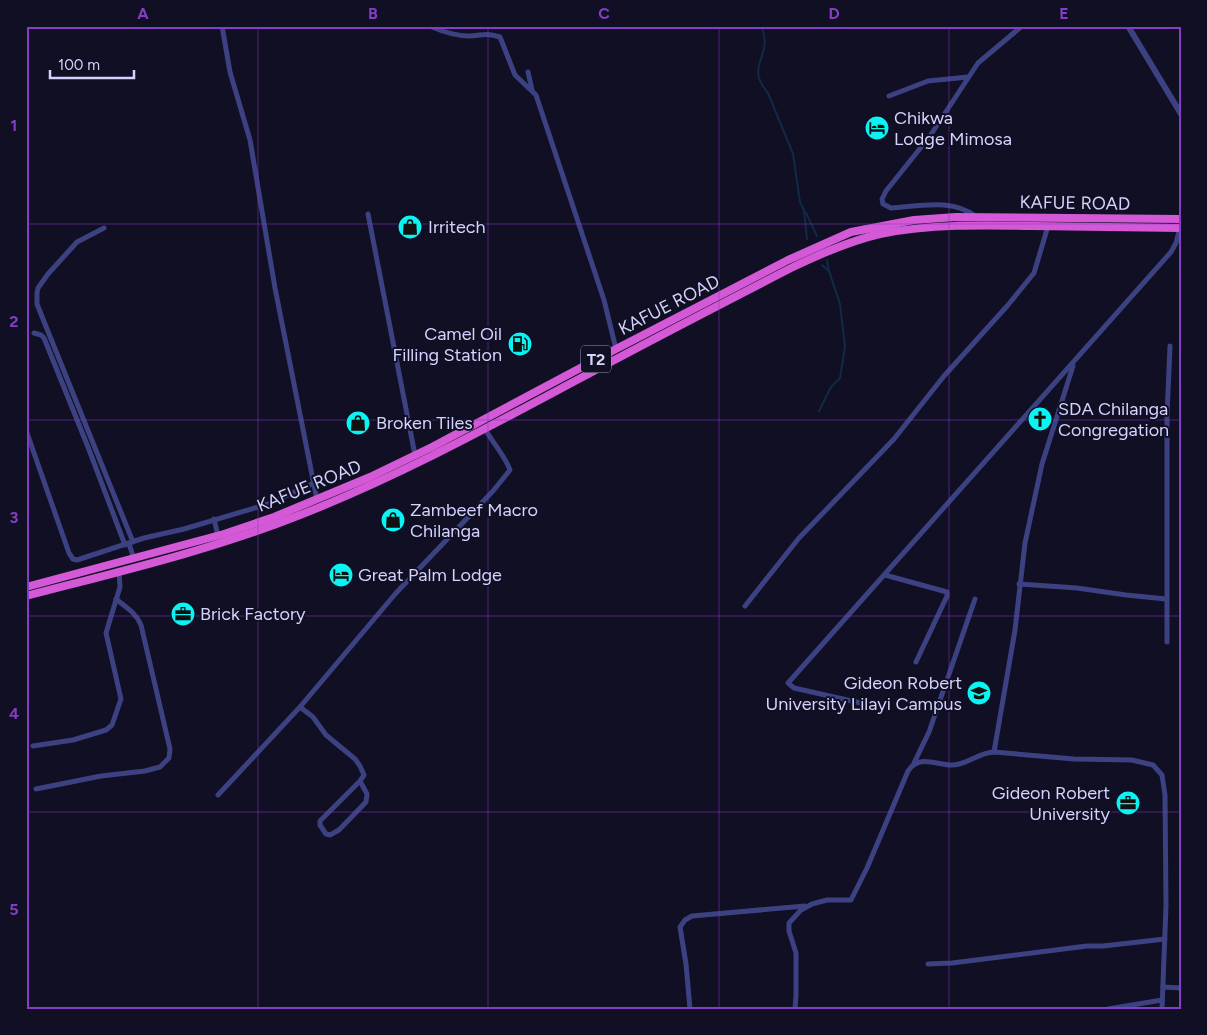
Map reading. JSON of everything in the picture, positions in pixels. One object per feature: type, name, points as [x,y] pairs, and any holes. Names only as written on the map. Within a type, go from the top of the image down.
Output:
[{"type":"highway","name":"KAFUE ROAD","points":[[26,587],[218,536],[318,500],[415,455],[788,260],[843,235],[864,229],[914,220],[977,217],[1181,219]]},
{"type":"highway","name":"KAFUE ROAD","points":[[26,596],[119,572],[257,532],[301,515],[387,478],[485,429],[783,272],[840,246],[880,234],[931,227],[971,225],[1180,228]]},
{"type":"street","points":[[222,26],[230,72],[250,140],[277,297],[318,500]]},
{"type":"street","points":[[977,217],[963,208],[952,205],[891,208],[885,206],[882,199],[886,191],[943,116],[978,62],[1022,26]]},
{"type":"street","points":[[1128,26],[1181,114]]},
{"type":"street","points":[[432,27],[449,34],[468,36],[487,33],[500,37],[515,76],[532,90],[538,98],[601,291],[616,349]]},
{"type":"street","points":[[528,72],[532,90]]},
{"type":"street","points":[[889,96],[928,81],[968,77]]},
{"type":"street","points":[[368,214],[415,455]]},
{"type":"street","points":[[745,606],[799,538],[894,439],[944,376],[1034,273],[1048,226]]},
{"type":"street","points":[[104,228],[77,242],[48,274],[38,288],[36,298],[134,559]]},
{"type":"street","points":[[874,706],[794,688],[788,682],[1172,252],[1180,228]]},
{"type":"street","points":[[34,333],[44,338],[129,544]]},
{"type":"street","points":[[1167,642],[1167,416],[1170,346]]},
{"type":"street","points":[[994,752],[1015,630],[1025,543],[1042,464],[1074,363]]},
{"type":"street","points":[[218,795],[300,707],[396,593],[493,491],[510,470],[485,429]]},
{"type":"street","points":[[26,430],[69,553],[73,559],[77,560],[155,535],[184,529],[268,504],[314,483]]},
{"type":"street","points":[[214,519],[218,536]]},
{"type":"street","points":[[33,746],[73,740],[106,730],[112,725],[121,698],[106,633],[120,587],[119,572]]},
{"type":"street","points":[[885,575],[947,592],[947,596],[916,662]]},
{"type":"street","points":[[1019,584],[1078,588],[1166,599]]},
{"type":"street","points":[[36,789],[102,776],[145,771],[160,767],[169,758],[170,749],[141,624],[134,613],[116,599]]},
{"type":"street","points":[[690,1009],[680,927],[685,920],[692,916],[806,906],[827,900],[847,901],[852,898],[868,866],[908,771],[929,732],[975,599]]},
{"type":"street","points":[[300,707],[313,717],[326,735],[360,766],[364,775],[320,821],[320,825],[326,834],[339,830],[366,802],[367,794],[360,781]]},
{"type":"street","points":[[914,763],[957,765],[982,754],[994,752],[1074,759],[1132,760],[1144,762],[1158,768],[1164,782],[1165,795],[1166,906],[1162,1009]]},
{"type":"street","points":[[795,1009],[796,953],[789,925],[795,916],[806,906]]},
{"type":"street","points":[[928,964],[952,963],[1087,946],[1165,939]]},
{"type":"street","points":[[1163,987],[1181,988]]},
{"type":"street","points":[[1108,1009],[1162,1000]]},
{"type":"waterway","points":[[761,26],[764,45],[758,67],[758,75],[768,93],[793,154],[800,202],[804,210],[807,239]]},
{"type":"waterway","points":[[806,213],[817,236]]},
{"type":"waterway","points":[[827,260],[829,271]]},
{"type":"waterway","points":[[819,411],[831,387],[840,378],[845,347],[840,304],[829,271],[822,265]]},
{"type":"place","name":"Chikwa Lodge Mimosa","points":[[877,128]]},
{"type":"place","name":"Irritech","points":[[410,227]]},
{"type":"place","name":"Camel Oil Filling Station","points":[[520,344]]},
{"type":"place","name":"SDA Chilanga Congregation","points":[[1040,419]]},
{"type":"place","name":"Broken Tiles","points":[[358,423]]},
{"type":"place","name":"Zambeef Macro Chilanga","points":[[393,520]]},
{"type":"place","name":"Great Palm Lodge","points":[[341,575]]},
{"type":"place","name":"Brick Factory","points":[[183,614]]},
{"type":"place","name":"Gideon Robert University Lilayi Campus","points":[[979,693]]},
{"type":"place","name":"Gideon Robert University","points":[[1128,803]]}]
